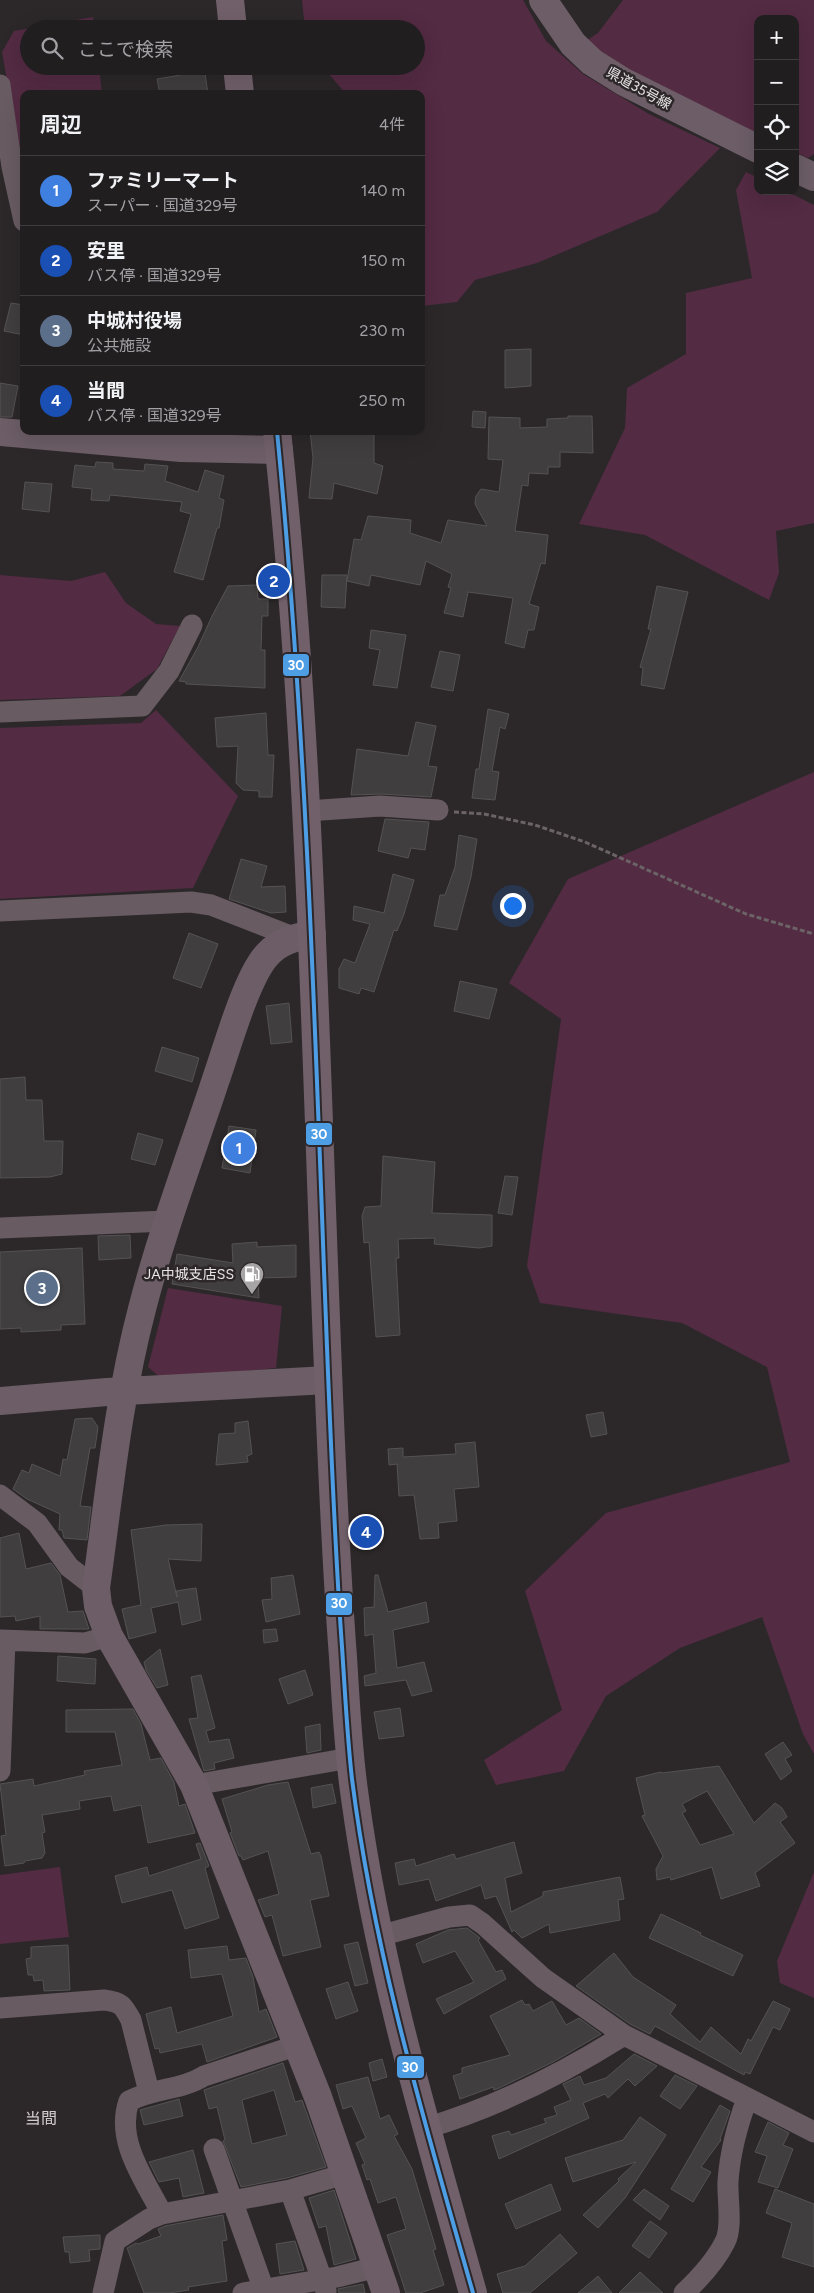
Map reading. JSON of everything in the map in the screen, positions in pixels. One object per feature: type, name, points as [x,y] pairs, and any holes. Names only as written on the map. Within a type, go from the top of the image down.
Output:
[{"type":"highway","points":[[230,0],[232,20]]},
{"type":"highway","points":[[238,75],[240,90]]},
{"type":"highway","points":[[278,440],[296,626],[306,811],[302,936],[328,1380],[336,1568],[350,1758],[354,1795],[378,1936],[402,2042],[473,2293]]},
{"type":"street","name":"県道35号線","points":[[544,0],[554,20],[572,44],[592,62],[624,82],[754,147]]},
{"type":"street","points":[[0,85],[12,167],[20,203]]},
{"type":"street","points":[[799,170],[814,177]]},
{"type":"street","points":[[0,432],[20,434]]},
{"type":"street","points":[[34,435],[181,448],[278,440]]},
{"type":"street","points":[[0,712],[142,706],[169,671],[192,625]]},
{"type":"street","points":[[306,811],[380,806],[438,810]]},
{"type":"street","points":[[0,911],[191,902],[210,905],[302,936]]},
{"type":"street","points":[[302,936],[269,953],[257,967],[167,1221],[142,1309],[119,1418],[96,1588],[98,1606],[109,1636],[194,1785],[298,2045],[386,2293]]},
{"type":"street","points":[[0,1228],[167,1221]]},
{"type":"street","points":[[0,1401],[328,1380]]},
{"type":"street","points":[[0,1495],[37,1523],[69,1567],[96,1588]]},
{"type":"street","points":[[0,1771],[2,1640],[85,1643],[109,1636]]},
{"type":"street","points":[[194,1785],[350,1758]]},
{"type":"street","points":[[378,1936],[449,1917],[470,1915],[483,1924],[543,1978],[624,2035],[814,2132]]},
{"type":"street","points":[[0,2008],[104,2000],[118,2002],[126,2009],[131,2020],[149,2092]]},
{"type":"street","points":[[426,2128],[469,2115],[512,2097],[587,2058],[624,2035]]},
{"type":"street","points":[[162,2214],[131,2154],[127,2140],[125,2114],[129,2101],[149,2092],[196,2081],[204,2076],[298,2045]]},
{"type":"street","points":[[684,2293],[703,2275],[726,2241],[729,2212],[728,2182],[734,2135],[747,2099]]},
{"type":"street","points":[[214,2149],[233,2201],[257,2292],[325,2286],[377,2267]]},
{"type":"street","points":[[103,2293],[115,2241],[149,2219],[162,2214],[290,2190],[345,2174]]},
{"type":"street","points":[[290,2190],[325,2286]]},
{"type":"path","points":[[438,810],[484,814],[535,825],[577,839],[746,914],[814,934]]},
{"type":"shaded area","points":[[302,0],[523,0],[546,41],[583,74],[649,114],[720,148],[657,212],[537,263],[475,280],[457,302],[425,306],[425,90],[343,90],[330,75],[425,75],[425,20],[304,20]]},
{"type":"shaded area","points":[[623,0],[814,0],[814,154],[808,158],[799,154],[799,15],[754,15],[754,133],[648,81],[586,41],[598,33]]},
{"type":"shaded area","points":[[93,17],[93,20],[76,20]]},
{"type":"shaded area","points":[[20,30],[20,75],[100,75],[102,90],[20,90],[20,149],[2,52],[14,31]]},
{"type":"shaded area","points":[[746,172],[754,176],[754,195],[794,195],[814,205],[814,523],[776,531],[779,573],[769,600],[645,535],[579,524],[625,428],[627,388],[686,354],[686,293],[752,278],[736,190]]},
{"type":"shaded area","points":[[105,572],[126,603],[156,624],[180,626],[157,669],[120,696],[0,700],[0,575],[71,581]]},
{"type":"shaded area","points":[[156,710],[238,796],[193,888],[0,899],[0,728],[141,723]]},
{"type":"shaded area","points":[[814,772],[814,1754],[803,1734],[762,1617],[680,1648],[606,1696],[564,1771],[496,1785],[484,1760],[562,1710],[525,1591],[606,1513],[790,1462],[767,1367],[682,1323],[540,1303],[527,1266],[561,1019],[509,983],[568,879]]},
{"type":"shaded area","points":[[168,1288],[282,1306],[276,1368],[162,1379],[148,1367]]},
{"type":"shaded area","points":[[60,1867],[69,1937],[0,1944],[0,1875]]},
{"type":"shaded area","points":[[814,1872],[814,1998],[780,1983],[777,1961]]},
{"type":"building","points":[[181,75],[205,75],[207,90],[159,90],[157,79]]},
{"type":"building","points":[[11,303],[20,304],[20,334],[4,331]]},
{"type":"building","points":[[531,349],[531,386],[505,388],[505,350]]},
{"type":"building","points":[[0,383],[18,386],[12,417],[0,417]]},
{"type":"building","points":[[473,411],[486,412],[485,428],[472,427]]},
{"type":"building","points":[[568,416],[592,416],[593,453],[560,452],[560,467],[548,467],[548,474],[529,473],[528,486],[522,485],[515,531],[548,535],[545,564],[541,563],[529,604],[539,607],[534,630],[528,630],[524,648],[505,643],[513,598],[468,592],[463,617],[444,613],[451,588],[448,587],[452,574],[426,561],[420,585],[371,575],[369,586],[347,581],[354,539],[361,540],[368,516],[411,520],[410,533],[441,543],[448,520],[487,526],[475,504],[476,496],[481,489],[499,492],[503,460],[488,459],[489,417],[520,418],[520,428],[547,427],[547,419],[568,418]]},
{"type":"building","points":[[310,435],[374,435],[374,463],[383,466],[377,494],[334,483],[332,499],[309,498],[313,458]]},
{"type":"building","points":[[96,462],[113,463],[113,469],[144,471],[145,464],[168,466],[165,481],[198,492],[205,470],[224,476],[219,498],[224,500],[219,528],[217,528],[203,580],[174,572],[191,514],[180,511],[182,502],[110,495],[109,501],[91,500],[92,489],[72,487],[75,465],[95,467]]},
{"type":"building","points":[[25,482],[52,484],[49,512],[22,509]]},
{"type":"building","points":[[322,575],[347,575],[345,608],[321,607]]},
{"type":"building","points":[[257,585],[258,599],[268,599],[268,616],[262,616],[261,650],[265,650],[265,688],[186,684],[186,682],[179,681],[228,586]]},
{"type":"building","points":[[657,586],[688,592],[664,689],[641,685],[643,668],[640,667],[651,629],[648,629]]},
{"type":"building","points":[[371,630],[406,635],[397,688],[373,685],[380,650],[369,648]]},
{"type":"building","points":[[440,651],[460,655],[453,691],[431,687]]},
{"type":"building","points":[[488,709],[509,714],[505,729],[500,727],[492,771],[499,772],[495,800],[472,798],[476,769],[479,769]]},
{"type":"building","points":[[266,713],[268,755],[274,755],[272,797],[259,797],[259,791],[243,790],[236,783],[238,746],[217,747],[215,718]]},
{"type":"building","points":[[416,722],[436,726],[428,766],[437,767],[431,797],[381,794],[351,795],[357,749],[408,756]]},
{"type":"building","points":[[385,819],[429,822],[425,850],[411,848],[408,858],[378,851]]},
{"type":"building","points":[[459,835],[477,839],[471,877],[457,930],[434,926],[440,895],[445,895],[455,867]]},
{"type":"building","points":[[241,859],[267,866],[261,887],[285,886],[286,912],[271,913],[229,899]]},
{"type":"building","points":[[393,874],[414,880],[404,914],[397,931],[394,930],[374,992],[361,988],[359,994],[339,988],[339,969],[344,959],[355,963],[370,924],[353,920],[354,906],[384,913]]},
{"type":"building","points":[[189,933],[218,944],[201,988],[173,978]]},
{"type":"building","points":[[460,981],[497,989],[489,1019],[454,1011]]},
{"type":"building","points":[[289,1003],[292,1042],[271,1044],[266,1006]]},
{"type":"building","points":[[162,1047],[199,1058],[192,1082],[155,1071]]},
{"type":"building","points":[[25,1077],[26,1100],[42,1100],[44,1141],[63,1141],[62,1174],[50,1177],[0,1178],[0,1079]]},
{"type":"building","points":[[229,1126],[256,1130],[250,1173],[222,1168]]},
{"type":"building","points":[[138,1133],[163,1140],[155,1165],[131,1159]]},
{"type":"building","points":[[383,1156],[435,1162],[432,1213],[492,1215],[492,1246],[479,1248],[434,1244],[435,1238],[398,1239],[399,1258],[396,1258],[400,1335],[376,1337],[369,1242],[364,1243],[362,1216],[365,1207],[381,1206]]},
{"type":"building","points":[[505,1176],[518,1177],[512,1215],[498,1213]]},
{"type":"building","points":[[130,1235],[131,1258],[99,1260],[98,1236]]},
{"type":"building","points":[[257,1242],[257,1247],[296,1245],[296,1277],[258,1278],[259,1298],[172,1284],[177,1254],[233,1263],[232,1244]]},
{"type":"building","points":[[82,1248],[85,1324],[61,1325],[61,1330],[21,1332],[21,1328],[0,1329],[0,1252]]},
{"type":"building","points":[[603,1412],[607,1434],[591,1437],[586,1415]]},
{"type":"building","points":[[92,1418],[98,1427],[95,1448],[90,1448],[80,1506],[91,1507],[87,1540],[64,1538],[62,1530],[59,1530],[60,1514],[27,1499],[13,1489],[22,1470],[29,1473],[32,1464],[60,1476],[63,1459],[67,1460],[75,1419]]},
{"type":"building","points":[[248,1421],[252,1454],[247,1456],[248,1462],[216,1465],[219,1434],[235,1433],[235,1423]]},
{"type":"building","points":[[475,1442],[479,1487],[454,1489],[457,1521],[438,1523],[439,1538],[420,1539],[414,1495],[399,1496],[397,1464],[389,1465],[388,1449],[403,1448],[403,1457],[456,1454],[455,1444]]},
{"type":"building","points":[[202,1524],[201,1561],[168,1559],[177,1597],[176,1591],[196,1588],[201,1620],[182,1625],[178,1602],[151,1608],[156,1632],[129,1639],[122,1609],[141,1605],[131,1530],[166,1525]]},
{"type":"building","points":[[19,1533],[26,1569],[51,1563],[60,1575],[68,1612],[83,1611],[89,1629],[40,1629],[40,1616],[16,1621],[15,1616],[0,1617],[0,1538]]},
{"type":"building","points":[[293,1575],[300,1614],[266,1622],[262,1600],[272,1599],[271,1578]]},
{"type":"building","points":[[375,1575],[378,1575],[388,1612],[426,1602],[429,1622],[393,1630],[397,1668],[424,1662],[432,1691],[412,1696],[406,1680],[365,1686],[364,1676],[376,1673],[373,1634],[365,1636],[364,1608],[374,1607]]},
{"type":"building","points":[[276,1629],[278,1641],[264,1643],[263,1630]]},
{"type":"building","points":[[160,1649],[168,1685],[157,1688],[146,1670],[144,1662]]},
{"type":"building","points":[[58,1656],[96,1659],[95,1684],[57,1681]]},
{"type":"building","points":[[305,1670],[313,1695],[288,1704],[279,1679]]},
{"type":"building","points":[[201,1675],[215,1728],[206,1731],[209,1742],[229,1739],[234,1758],[214,1763],[215,1769],[204,1771],[189,1719],[198,1718],[191,1677]]},
{"type":"building","points":[[400,1708],[404,1736],[379,1739],[374,1712]]},
{"type":"building","points":[[133,1709],[141,1724],[150,1760],[161,1758],[174,1782],[179,1806],[185,1804],[195,1833],[148,1843],[141,1805],[114,1811],[111,1796],[79,1801],[80,1809],[42,1815],[45,1832],[42,1833],[45,1853],[42,1858],[5,1866],[1,1836],[6,1835],[0,1784],[33,1779],[34,1786],[85,1775],[84,1771],[122,1765],[115,1732],[66,1732],[66,1710]]},
{"type":"building","points":[[320,1724],[321,1750],[307,1753],[305,1727]]},
{"type":"building","points":[[783,1742],[792,1755],[785,1759],[792,1771],[781,1780],[765,1754]]},
{"type":"building","points":[[719,1766],[754,1823],[775,1803],[782,1808],[787,1817],[780,1822],[795,1843],[755,1873],[760,1886],[721,1899],[712,1867],[671,1880],[670,1877],[657,1880],[656,1869],[663,1856],[642,1816],[645,1815],[636,1778]],"holes":[[[707,1791],[734,1834],[700,1845],[682,1813],[686,1811],[682,1804]]]},
{"type":"building","points":[[288,1782],[311,1854],[319,1852],[321,1856],[329,1896],[310,1900],[321,1947],[283,1956],[272,1915],[265,1917],[258,1900],[279,1894],[268,1851],[243,1860],[239,1856],[230,1833],[232,1832],[222,1799],[268,1785]]},
{"type":"building","points":[[332,1784],[336,1803],[313,1808],[311,1788]]},
{"type":"building","points":[[514,1842],[522,1873],[505,1878],[511,1912],[543,1896],[543,1892],[620,1877],[624,1899],[618,1900],[620,1920],[550,1933],[549,1924],[522,1938],[514,1930],[512,1932],[496,1896],[485,1899],[481,1885],[436,1901],[429,1879],[399,1885],[395,1863],[414,1859],[416,1866],[454,1854],[456,1859]]},
{"type":"building","points":[[200,1843],[209,1866],[205,1868],[219,1918],[185,1929],[172,1890],[122,1903],[115,1876],[147,1867],[149,1876],[201,1859],[196,1844]]},
{"type":"building","points":[[661,1914],[743,1955],[733,1976],[649,1938]]},
{"type":"building","points":[[467,1928],[480,1938],[478,1940],[496,1972],[502,1970],[506,1979],[444,2014],[436,1999],[474,1982],[455,1951],[423,1963],[416,1944],[448,1930]]},
{"type":"building","points":[[358,1942],[368,1983],[355,1986],[344,1945]]},
{"type":"building","points":[[68,1945],[70,1990],[44,1991],[43,1980],[34,1981],[33,1975],[28,1975],[26,1959],[31,1958],[31,1947]]},
{"type":"building","points":[[227,1946],[229,1960],[246,1958],[253,1977],[259,2012],[266,2009],[277,2037],[207,2062],[202,2044],[160,2053],[159,2048],[155,2049],[146,2014],[171,2007],[177,2033],[233,2016],[222,1974],[191,1978],[188,1950]]},
{"type":"building","points":[[614,1953],[633,1977],[676,2005],[670,2014],[700,2042],[711,2027],[741,2054],[748,2039],[751,2041],[773,2001],[790,2009],[780,2030],[773,2027],[750,2074],[745,2072],[744,2075],[655,2026],[650,2034],[630,2024],[576,1986]]},
{"type":"building","points":[[348,1982],[358,2011],[336,2019],[326,1989]]},
{"type":"building","points":[[522,2000],[525,2005],[529,2004],[533,2011],[552,2001],[566,2025],[579,2018],[601,2034],[553,2062],[499,2088],[494,2090],[493,2087],[460,2099],[453,2076],[462,2073],[462,2068],[510,2055],[490,2016]]},
{"type":"building","points":[[634,2054],[657,2066],[635,2086],[628,2079],[608,2098],[605,2094],[583,2103],[589,2118],[499,2159],[492,2136],[509,2131],[511,2135],[546,2123],[544,2119],[557,2115],[554,2107],[571,2100],[563,2084],[580,2076],[584,2085],[606,2078]]},
{"type":"building","points":[[382,2059],[387,2077],[373,2081],[369,2063]]},
{"type":"building","points":[[283,2063],[295,2102],[302,2100],[326,2167],[287,2178],[241,2187],[223,2141],[225,2140],[217,2107],[209,2109],[204,2090]],"holes":[[[274,2090],[287,2135],[252,2144],[242,2100]]]},
{"type":"building","points":[[675,2075],[697,2086],[680,2109],[660,2096]]},
{"type":"building","points":[[368,2077],[380,2119],[389,2115],[398,2134],[394,2136],[412,2169],[436,2249],[433,2250],[444,2285],[420,2293],[406,2293],[387,2235],[406,2229],[396,2197],[378,2203],[370,2179],[367,2180],[362,2165],[365,2164],[356,2143],[366,2138],[352,2106],[343,2109],[336,2085]]},
{"type":"building","points":[[179,2099],[183,2116],[144,2125],[140,2110]]},
{"type":"building","points":[[720,2105],[730,2111],[721,2140],[701,2167],[711,2172],[693,2202],[671,2189]]},
{"type":"building","points":[[640,2117],[666,2135],[625,2198],[598,2228],[583,2215],[636,2162],[573,2182],[565,2158],[623,2140]]},
{"type":"building","points":[[768,2122],[789,2133],[783,2145],[793,2149],[778,2188],[758,2182],[767,2156],[755,2152]]},
{"type":"building","points":[[193,2150],[204,2193],[183,2197],[179,2178],[159,2182],[149,2162]]},
{"type":"building","points":[[551,2184],[561,2210],[516,2229],[505,2204]]},
{"type":"building","points":[[644,2189],[669,2206],[660,2220],[633,2200]]},
{"type":"building","points":[[775,2189],[814,2204],[814,2267],[782,2257],[792,2223],[766,2213]]},
{"type":"building","points":[[334,2190],[356,2259],[334,2265],[326,2226],[319,2228],[309,2198]]},
{"type":"building","points":[[223,2215],[227,2240],[222,2241],[227,2281],[188,2287],[189,2290],[169,2293],[144,2293],[127,2248],[136,2243],[138,2244],[161,2236],[158,2229],[165,2226]]},
{"type":"building","points":[[650,2221],[667,2233],[649,2258],[632,2246]]},
{"type":"building","points":[[560,2234],[577,2253],[530,2293],[503,2293],[497,2274],[525,2266]]},
{"type":"building","points":[[100,2235],[100,2249],[89,2250],[90,2261],[70,2263],[69,2252],[65,2252],[63,2237]]},
{"type":"building","points":[[295,2241],[304,2270],[280,2274],[276,2244]]},
{"type":"building","points":[[640,2272],[663,2293],[619,2293]]},
{"type":"building","points":[[598,2276],[612,2293],[578,2293]]},
{"type":"building","points":[[363,2284],[365,2293],[339,2293],[338,2289]]},
{"type":"transit line","name":"30","points":[[277,435],[294,640],[307,850],[334,1506],[350,1762],[373,1909],[387,1974],[419,2102],[473,2293]]},
{"type":"place","name":"安里","points":[[274,581]]},
{"type":"place","name":"ファミリーマート","points":[[239,1148]]},
{"type":"place","name":"中城村役場","points":[[42,1288]]},
{"type":"place","name":"JA中城支店SS","points":[[252,1295]]},
{"type":"place","name":"当間","points":[[366,1532]]},
{"type":"district","name":"当間","points":[[41,2118]]}]
